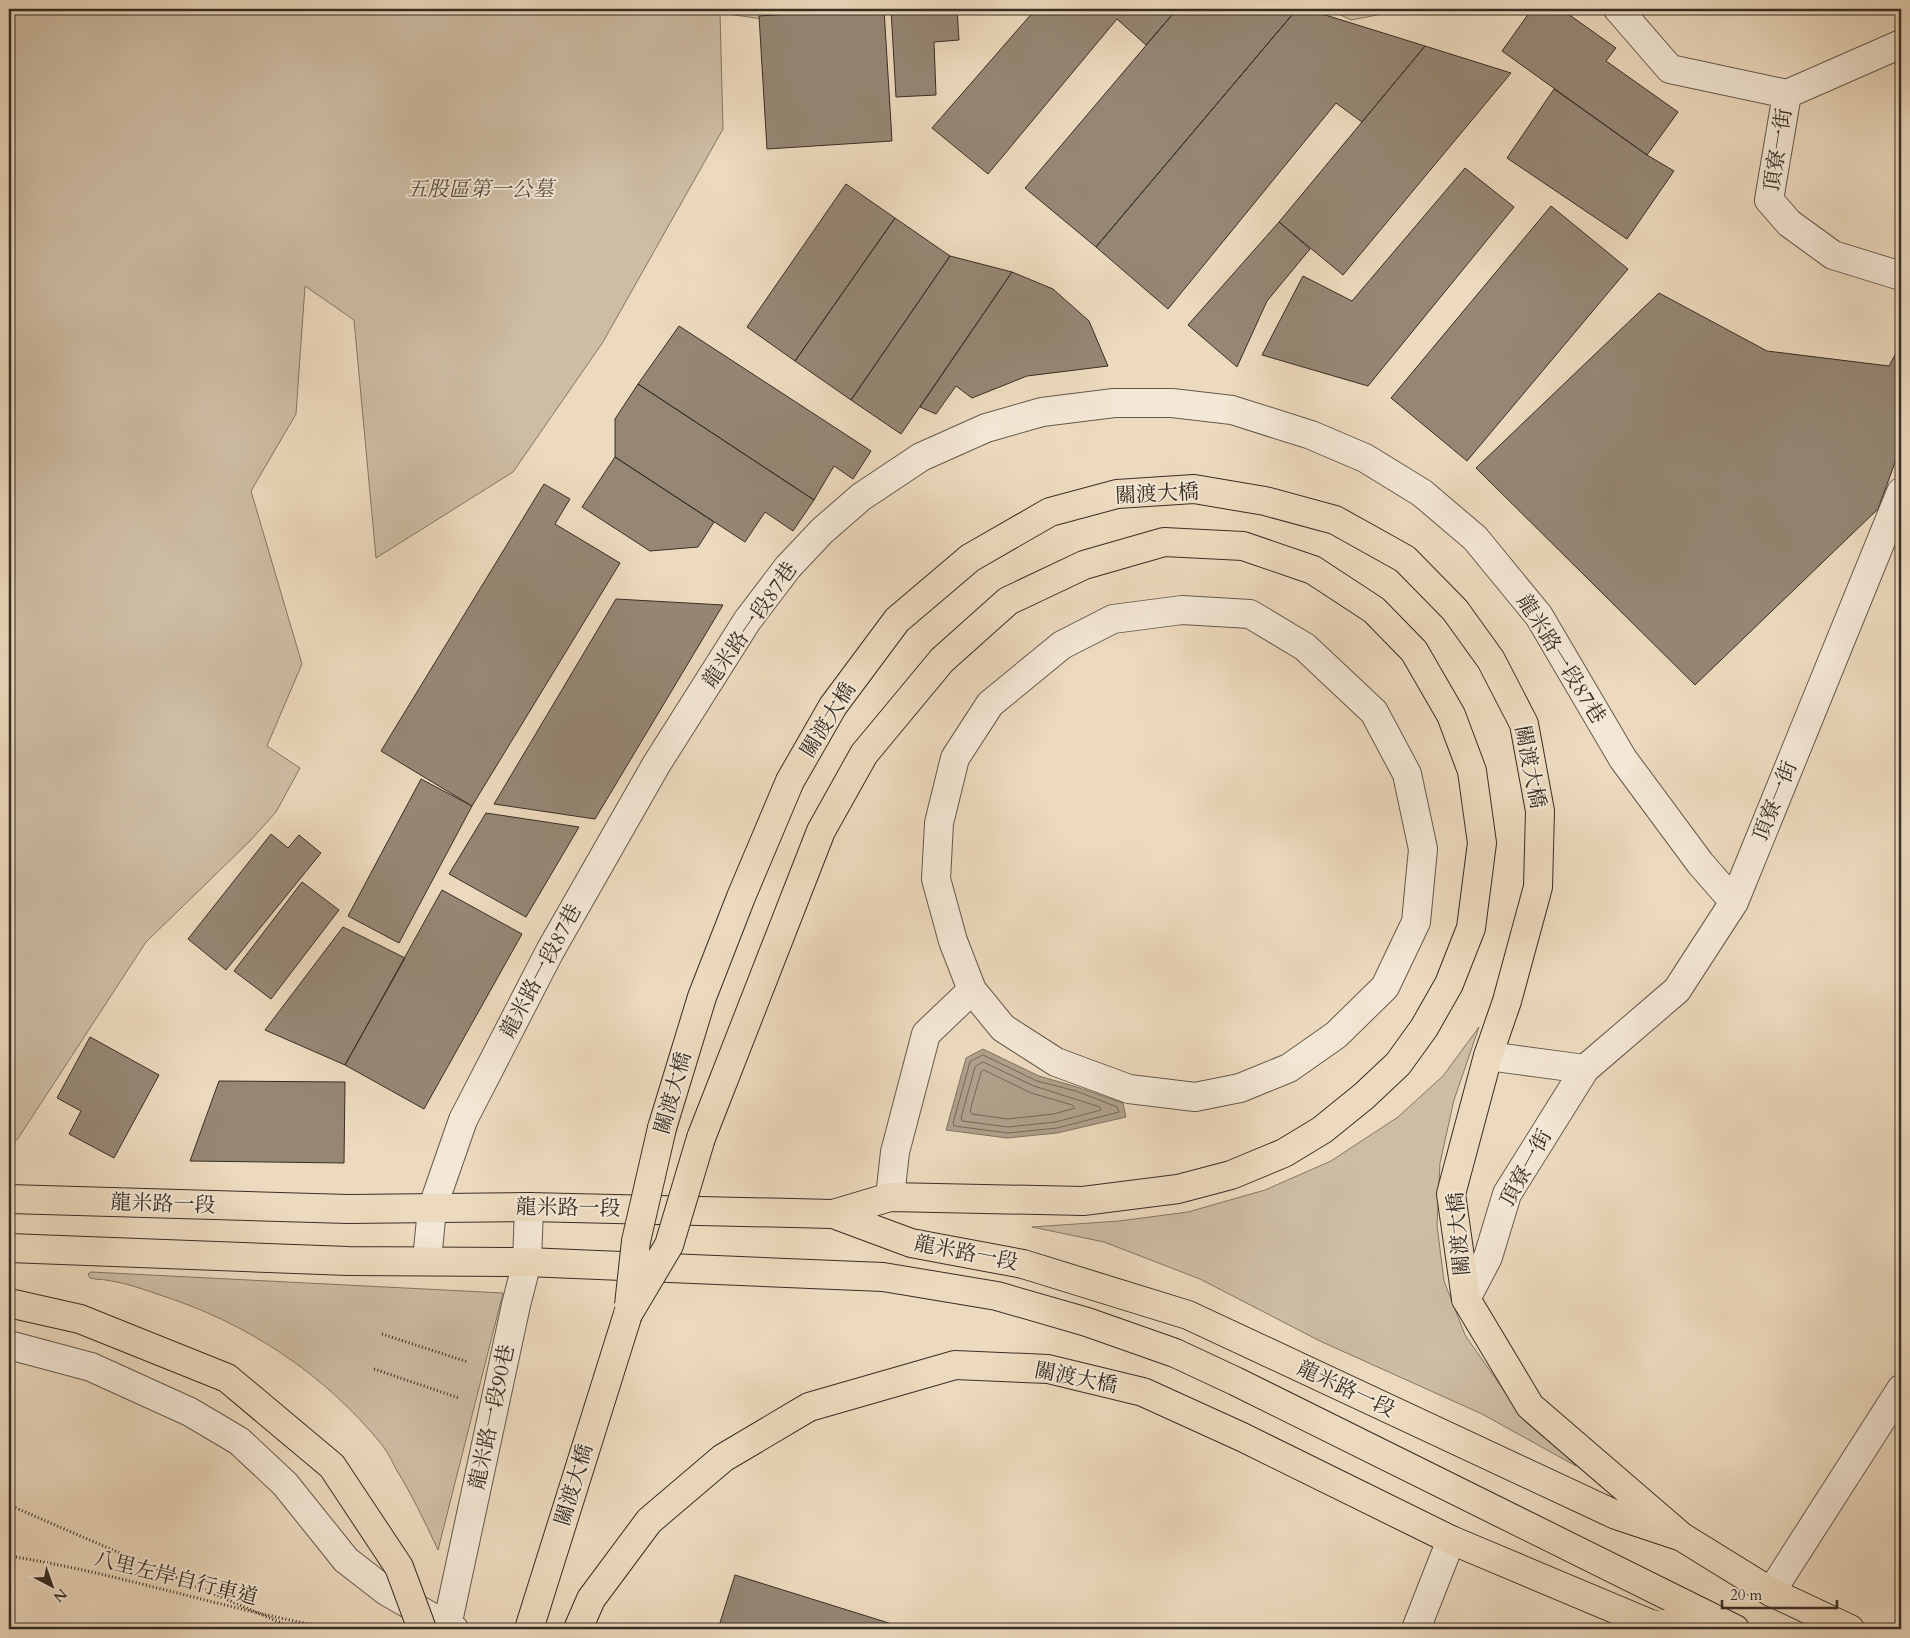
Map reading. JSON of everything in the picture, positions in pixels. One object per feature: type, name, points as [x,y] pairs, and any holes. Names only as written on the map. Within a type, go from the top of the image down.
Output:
[{"type":"main road","name":"關渡大橋","points":[[529,1629],[628,1314],[636,1241],[662,1128],[702,997],[741,897],[790,781],[833,706],[897,620],[970,558],[1050,512],[1117,494],[1194,489],[1265,501],[1335,520],[1405,559],[1455,610],[1491,660],[1524,724],[1540,811],[1538,887],[1507,1001],[1488,1056],[1451,1194],[1466,1299],[1530,1406],[1682,1538]]},
{"type":"main road","points":[[628,1314],[669,1245],[701,1138],[821,832],[864,754],[942,660],[1008,601],[1084,565],[1164,542],[1243,546],[1313,570],[1374,610],[1414,651],[1451,715],[1472,771],[1482,843],[1471,928],[1449,984],[1424,1028],[1398,1064],[1364,1096],[1322,1130],[1284,1153],[1230,1175],[1178,1190],[1083,1200],[890,1196],[833,1214]]},
{"type":"main road","name":"龍米路一段","points":[[9,1199],[348,1209],[529,1207],[833,1214],[911,1243],[1023,1264],[1188,1315],[1616,1515],[1682,1538],[1771,1592],[1850,1629]]},
{"type":"main road","name":"龍米路一段","points":[[9,1248],[348,1261],[527,1262],[883,1277],[997,1296],[1087,1322],[1175,1353],[1724,1624]]},
{"type":"main road","points":[[9,1303],[80,1318],[227,1378],[332,1466],[441,1628]]},
{"type":"main road","name":"關渡大橋","points":[[578,1629],[591,1599],[650,1522],[723,1458],[808,1407],[955,1366],[1048,1370],[1143,1392],[1242,1437],[1451,1540],[1653,1625],[1724,1624]]},
{"type":"street","name":"頂寮一街","points":[[1618,9],[1670,69],[1787,94],[1901,44]]},
{"type":"street","name":"頂寮一街","points":[[1787,94],[1769,200],[1789,223],[1832,255],[1901,276]]},
{"type":"street","name":"龍米路一段87巷","points":[[427,1260],[432,1209],[463,1120],[550,951],[656,765],[747,621],[788,567],[822,530],[861,496],[921,457],[986,428],[1042,412],[1114,403],[1172,403],[1232,410],[1311,435],[1366,458],[1422,493],[1475,538],[1538,616],[1623,759],[1700,863],[1734,902]]},
{"type":"street","name":"頂寮一街","points":[[1466,1299],[1488,1257],[1507,1194],[1585,1068],[1677,990],[1734,902],[1901,492]]},
{"type":"street","points":[[1182,610],[1250,614],[1305,647],[1374,712],[1407,774],[1423,849],[1416,922],[1385,987],[1336,1035],[1289,1068],[1240,1088],[1195,1097],[1129,1089],[1056,1062],[1003,1028],[972,990],[953,941],[936,879],[939,823],[955,758],[990,704],[1062,645],[1113,619],[1182,610]]},
{"type":"street","points":[[890,1196],[894,1152],[926,1034],[972,990]]},
{"type":"street","points":[[1488,1056],[1585,1068]]},
{"type":"street","name":"龍米路一段90巷","points":[[441,1628],[527,1262],[529,1207]]},
{"type":"street","points":[[9,1346],[91,1367],[190,1412],[239,1441],[285,1484],[346,1560],[386,1591],[441,1628]]},
{"type":"street","points":[[1771,1592],[1901,1389]]},
{"type":"street","points":[[1416,1629],[1451,1540]]},
{"type":"path","points":[[382,1334],[469,1362]]},
{"type":"path","points":[[374,1369],[459,1398]]},
{"type":"path","points":[[9,1505],[295,1629]]},
{"type":"path","name":"八里左岸自行車道","points":[[9,1556],[45,1562],[248,1612],[336,1629]]},
{"type":"green space","name":"五股區第一公墓","points":[[9,9],[895,9],[812,26],[720,13],[723,129],[603,342],[513,472],[376,558],[354,320],[305,286],[296,414],[251,491],[302,664],[267,746],[300,768],[276,812],[250,841],[146,942],[17,1140],[9,1139]]},
{"type":"green space","points":[[1328,9],[1408,9],[1351,20]]},
{"type":"green space","points":[[1479,1027],[1454,1100],[1440,1163],[1437,1225],[1444,1281],[1465,1335],[1505,1392],[1576,1466],[1482,1414],[1320,1341],[1200,1279],[1104,1242],[1032,1227],[1119,1221],[1188,1212],[1265,1190],[1331,1161],[1398,1117],[1443,1076]]},
{"type":"green space","points":[[91,1272],[503,1293],[438,1550],[413,1499],[383,1446],[335,1395],[309,1373],[252,1335],[222,1319],[142,1289],[119,1282],[90,1278],[88,1274]]},
{"type":"water","points":[[983,1049],[1039,1076],[1123,1103],[1126,1117],[1057,1133],[1007,1138],[946,1130],[966,1058]]},
{"type":"building","points":[[884,9],[892,141],[767,149],[759,16]]},
{"type":"building","points":[[891,9],[957,9],[959,40],[934,42],[936,95],[896,97]]},
{"type":"building","points":[[1041,9],[1177,9],[1146,45],[1117,19],[988,174],[932,128],[1034,11]]},
{"type":"building","points":[[1177,9],[1297,9],[1096,247],[1025,188]]},
{"type":"building","points":[[1297,9],[1306,9],[1425,46],[1362,122],[1336,103],[1168,309],[1096,247]]},
{"type":"building","points":[[1532,9],[1561,9],[1616,48],[1606,61],[1678,112],[1647,155],[1502,51]]},
{"type":"building","points":[[1425,46],[1511,73],[1343,275],[1279,222]]},
{"type":"building","points":[[1554,89],[1647,155],[1674,171],[1627,239],[1507,158]]},
{"type":"building","points":[[1465,168],[1514,207],[1368,386],[1262,355],[1303,276],[1352,301]]},
{"type":"building","points":[[846,184],[895,218],[795,361],[747,327]]},
{"type":"building","points":[[1551,206],[1628,269],[1467,461],[1391,398]]},
{"type":"building","points":[[895,218],[950,256],[851,400],[795,361]]},
{"type":"building","points":[[1279,222],[1310,249],[1267,301],[1237,367],[1188,325]]},
{"type":"building","points":[[950,256],[1012,272],[901,434],[851,400]]},
{"type":"building","points":[[1012,272],[1053,289],[1089,321],[1108,366],[1027,376],[972,398],[956,386],[936,414],[920,407]]},
{"type":"building","points":[[1659,293],[1767,351],[1889,366],[1901,344],[1901,446],[1878,509],[1695,685],[1476,468]]},
{"type":"building","points":[[679,326],[871,451],[853,479],[834,466],[814,500],[638,384]]},
{"type":"building","points":[[638,384],[814,500],[793,531],[765,512],[745,542],[615,457],[615,419]]},
{"type":"building","points":[[615,457],[714,522],[698,547],[650,551],[582,507]]},
{"type":"building","points":[[544,484],[570,499],[555,524],[620,563],[472,806],[381,751]]},
{"type":"building","points":[[616,599],[723,605],[595,819],[494,804]]},
{"type":"building","points":[[421,779],[472,806],[399,943],[348,916]]},
{"type":"building","points":[[486,813],[579,827],[526,917],[449,874]]},
{"type":"building","points":[[271,834],[288,848],[299,835],[321,853],[226,970],[188,939]]},
{"type":"building","points":[[302,882],[339,910],[271,999],[234,971]]},
{"type":"building","points":[[442,890],[522,934],[424,1109],[345,1065]]},
{"type":"building","points":[[343,927],[405,958],[345,1065],[265,1030]]},
{"type":"building","points":[[90,1037],[159,1075],[114,1158],[69,1134],[81,1111],[57,1098]]},
{"type":"building","points":[[219,1081],[345,1082],[344,1163],[190,1161]]},
{"type":"building","points":[[735,1575],[908,1629],[718,1629]]}]
